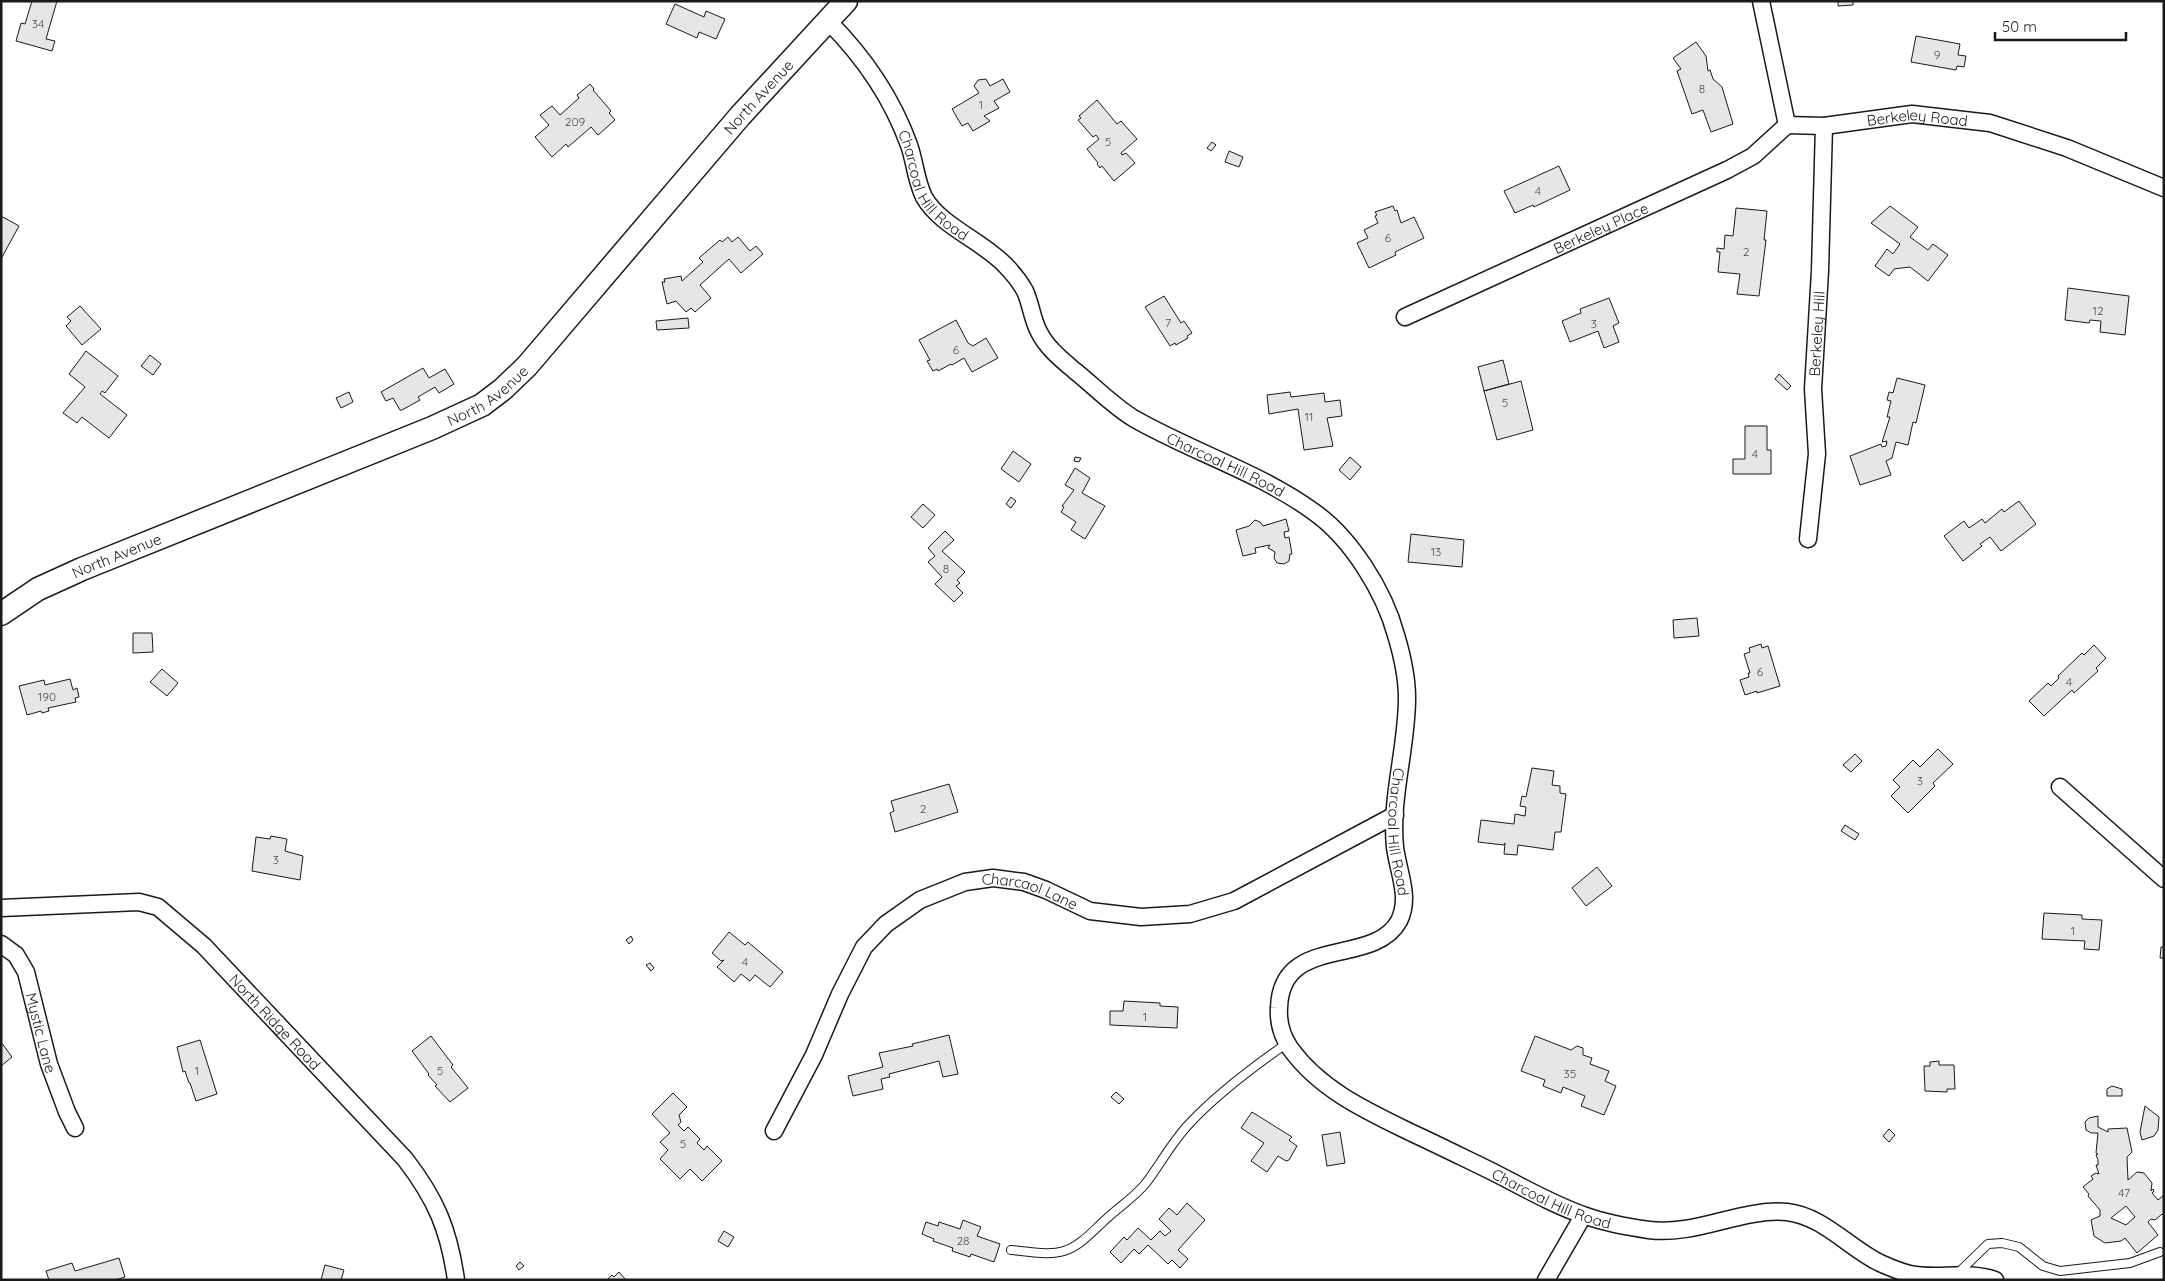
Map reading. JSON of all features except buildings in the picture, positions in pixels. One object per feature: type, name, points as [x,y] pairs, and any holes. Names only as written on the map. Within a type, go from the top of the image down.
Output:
[{"type":"street","name":"North Avenue","points":[[1,614],[38,589],[82,569],[432,428],[470,411],[492,398],[536,356],[740,116],[846,1]]},
{"type":"street","points":[[1761,1],[1787,125]]},
{"type":"street","name":"Charcoal Hill Road","points":[[828,21],[845,38],[875,78],[890,102],[911,149],[921,189],[928,203],[942,218],[1002,261],[1016,277],[1025,291],[1036,328],[1050,348],[1128,415],[1282,492],[1320,515],[1370,573],[1394,627],[1404,666],[1408,694],[1394,815],[1395,848],[1403,883],[1404,902],[1402,916],[1393,929],[1380,940],[1313,958],[1290,974],[1284,983],[1279,999],[1281,1029],[1286,1044],[1316,1077],[1340,1095],[1405,1129],[1583,1216],[1651,1230],[1677,1231],[1757,1214],[1782,1212],[1800,1215],[1818,1222],[1880,1263],[1913,1275],[1979,1274],[1995,1280]]},
{"type":"street","name":"Berkeley Road","points":[[1787,125],[1824,126],[1912,114],[1990,123],[2067,148],[2164,188]]},
{"type":"street","name":"Berkeley Place","points":[[1405,318],[1727,170],[1753,156],[1787,125]]},
{"type":"street","name":"Berkeley Hill","points":[[1808,539],[1817,454],[1813,389],[1820,271],[1824,126]]},
{"type":"street","points":[[2060,787],[2164,879]]},
{"type":"street","name":"Charcaol Lane","points":[[774,1131],[814,1055],[840,994],[864,947],[886,924],[920,900],[965,882],[993,878],[1024,882],[1046,890],[1090,911],[1141,917],[1190,914],[1234,901],[1394,815]]},
{"type":"street","name":"North Ridge Road","points":[[1,908],[139,902],[158,907],[174,919],[204,946],[418,1176],[439,1210],[452,1249],[456,1280]]},
{"type":"street","name":"Mystic Lane","points":[[1,944],[16,955],[26,972],[49,1064],[75,1128]]},
{"type":"street","points":[[1546,1280],[1583,1216]]},
{"type":"lane","points":[[1011,1250],[1050,1254],[1065,1251],[1080,1243],[1146,1184],[1175,1140],[1191,1122],[1233,1084],[1286,1044]]},
{"type":"lane","points":[[1956,1274],[1988,1244],[2002,1243],[2019,1247],[2043,1266],[2060,1271],[2130,1263],[2160,1252]]}]
